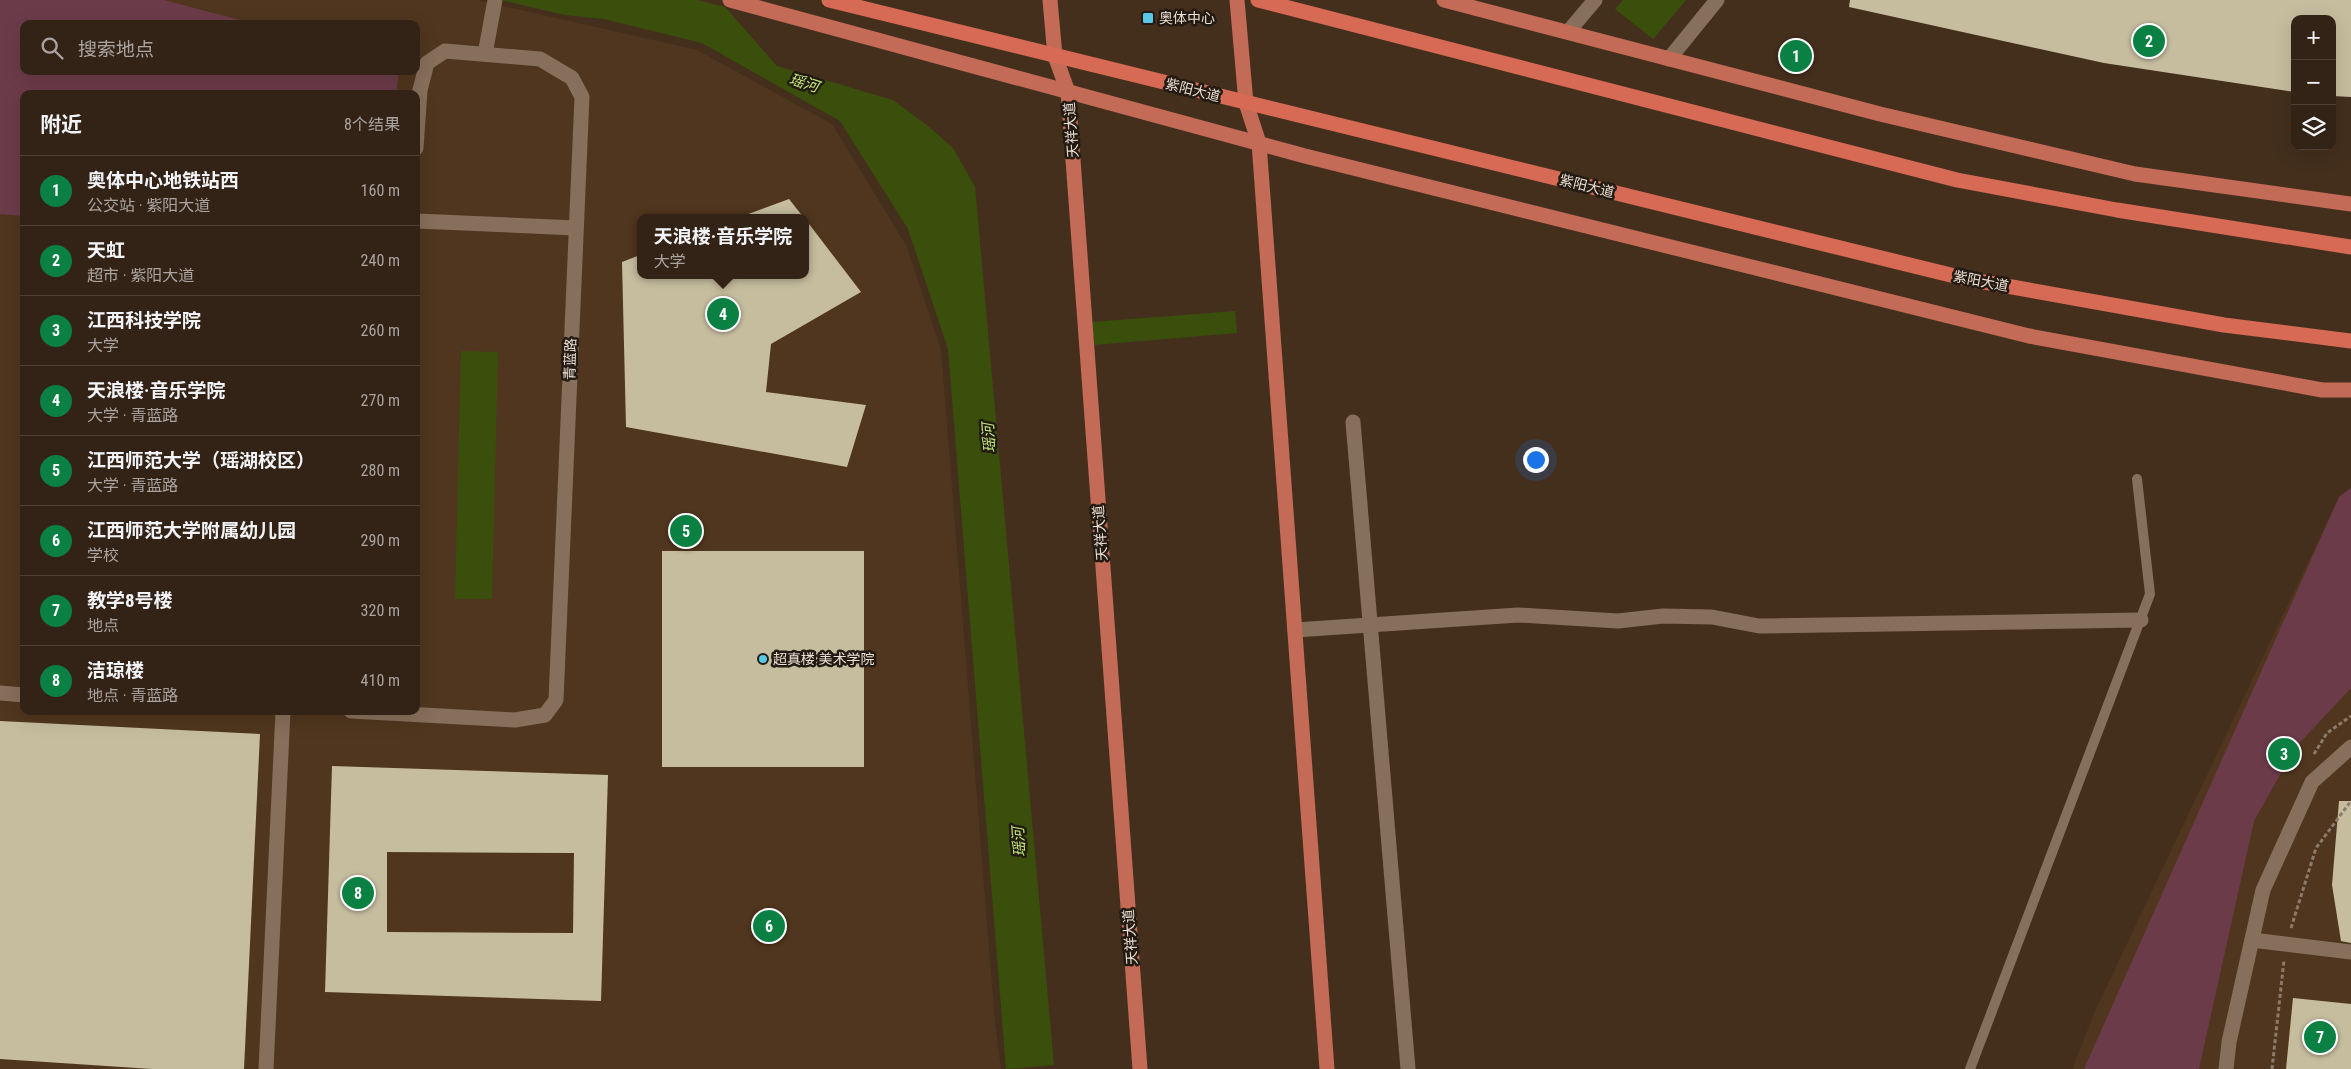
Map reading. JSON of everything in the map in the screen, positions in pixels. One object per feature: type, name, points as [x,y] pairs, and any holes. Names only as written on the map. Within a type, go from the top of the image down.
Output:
[{"type":"highway","name":"紫阳大道","points":[[829,0],[1967,279],[2224,325],[2351,340]]},
{"type":"highway","points":[[1258,0],[1957,180],[2117,210],[2351,247]]},
{"type":"main road","points":[[730,0],[1259,143],[2029,336],[2322,390],[2351,390]]},
{"type":"main road","name":"天祥大道","points":[[1050,0],[1055,56],[1068,92],[1140,1069]]},
{"type":"main road","points":[[1238,0],[1246,102],[1259,143],[1327,1069]]},
{"type":"main road","points":[[1444,0],[1880,114],[2135,174],[2351,204]]},
{"type":"street","points":[[1568,32],[1595,0]]},
{"type":"street","points":[[1669,59],[1717,0]]},
{"type":"street","points":[[484,54],[494,6]]},
{"type":"street","name":"青蓝路","points":[[420,90],[428,63],[445,51],[540,59],[572,78],[582,97],[556,700],[544,714],[515,720],[420,714]]},
{"type":"street","points":[[420,221],[576,228]]},
{"type":"street","points":[[1353,422],[1408,1069]]},
{"type":"street","points":[[1294,630],[1518,615],[1618,621],[1663,616],[1712,617],[1759,626],[2141,620]]},
{"type":"street","points":[[0,694],[20,695]]},
{"type":"street","points":[[266,1069],[284,715]]},
{"type":"street","points":[[2226,1069],[2229,1042],[2263,890],[2312,782],[2351,747]]},
{"type":"street","points":[[2252,940],[2351,952]]},
{"type":"lane","points":[[1970,1069],[2150,594],[2137,479]]},
{"type":"path","points":[[2316,848],[2351,802]]},
{"type":"shaded area","points":[[0,0],[477,0],[697,50],[832,124],[906,245],[941,350],[995,1023],[1001,1069],[0,1069]]},
{"type":"shaded area","points":[[0,0],[164,0],[240,20],[20,20],[20,75],[398,75],[397,90],[20,90],[20,216],[0,214]]},
{"type":"shaded area","points":[[2351,487],[2351,1069],[2072,1069],[2095,1011],[2339,497]]},
{"type":"shaded area","points":[[2351,488],[2351,688],[2295,748],[2254,821],[2199,1069],[2084,1069],[2339,497]]},
{"type":"water","name":"瑶河","points":[[501,0],[698,0],[725,7],[777,66],[893,100],[928,126],[953,148],[975,187],[1054,1065],[1006,1069],[948,349],[908,229],[840,121],[702,43],[604,19],[565,15]]},
{"type":"water","points":[[1623,0],[1686,0],[1653,39],[1615,9]]},
{"type":"water","points":[[1235,311],[1237,333],[1094,345],[1092,322]]},
{"type":"water","points":[[461,351],[498,352],[492,599],[455,599]]},
{"type":"building","points":[[1850,0],[2351,0],[2351,97],[2336,96],[2336,15],[2291,15],[2291,91],[2104,63],[1849,7]]},
{"type":"building","points":[[789,199],[801,214],[748,214]]},
{"type":"building","points":[[809,224],[861,292],[771,344],[766,392],[866,405],[847,467],[626,427],[622,262],[637,256],[637,279],[809,279]]},
{"type":"building","name":"超真楼·美术学院","points":[[662,551],[864,551],[864,767],[662,767]]},
{"type":"building","points":[[0,721],[260,734],[244,1069],[152,1069],[0,1059]]},
{"type":"building","points":[[332,766],[608,775],[601,1001],[325,992]],"holes":[[[387,852],[574,853],[573,933],[387,932]]]},
{"type":"building","points":[[2339,801],[2351,801],[2351,943],[2341,941],[2332,885]]},
{"type":"building","points":[[2293,998],[2351,1004],[2351,1069],[2286,1069]]},
{"type":"place","name":"奥体中心","points":[[1148,18]]},
{"type":"place","name":"天虹","points":[[2149,41]]},
{"type":"place","name":"奥体中心地铁站西","points":[[1796,56]]},
{"type":"place","name":"天浪楼·音乐学院","points":[[723,314]]},
{"type":"place","name":"江西师范大学（瑶湖校区）","points":[[686,531]]},
{"type":"place","name":"超真楼·美术学院","points":[[763,659]]},
{"type":"place","name":"江西科技学院","points":[[2284,754]]},
{"type":"place","name":"洁琼楼","points":[[358,893]]},
{"type":"place","name":"江西师范大学附属幼儿园","points":[[769,926]]},
{"type":"place","name":"教学8号楼","points":[[2320,1037]]}]
